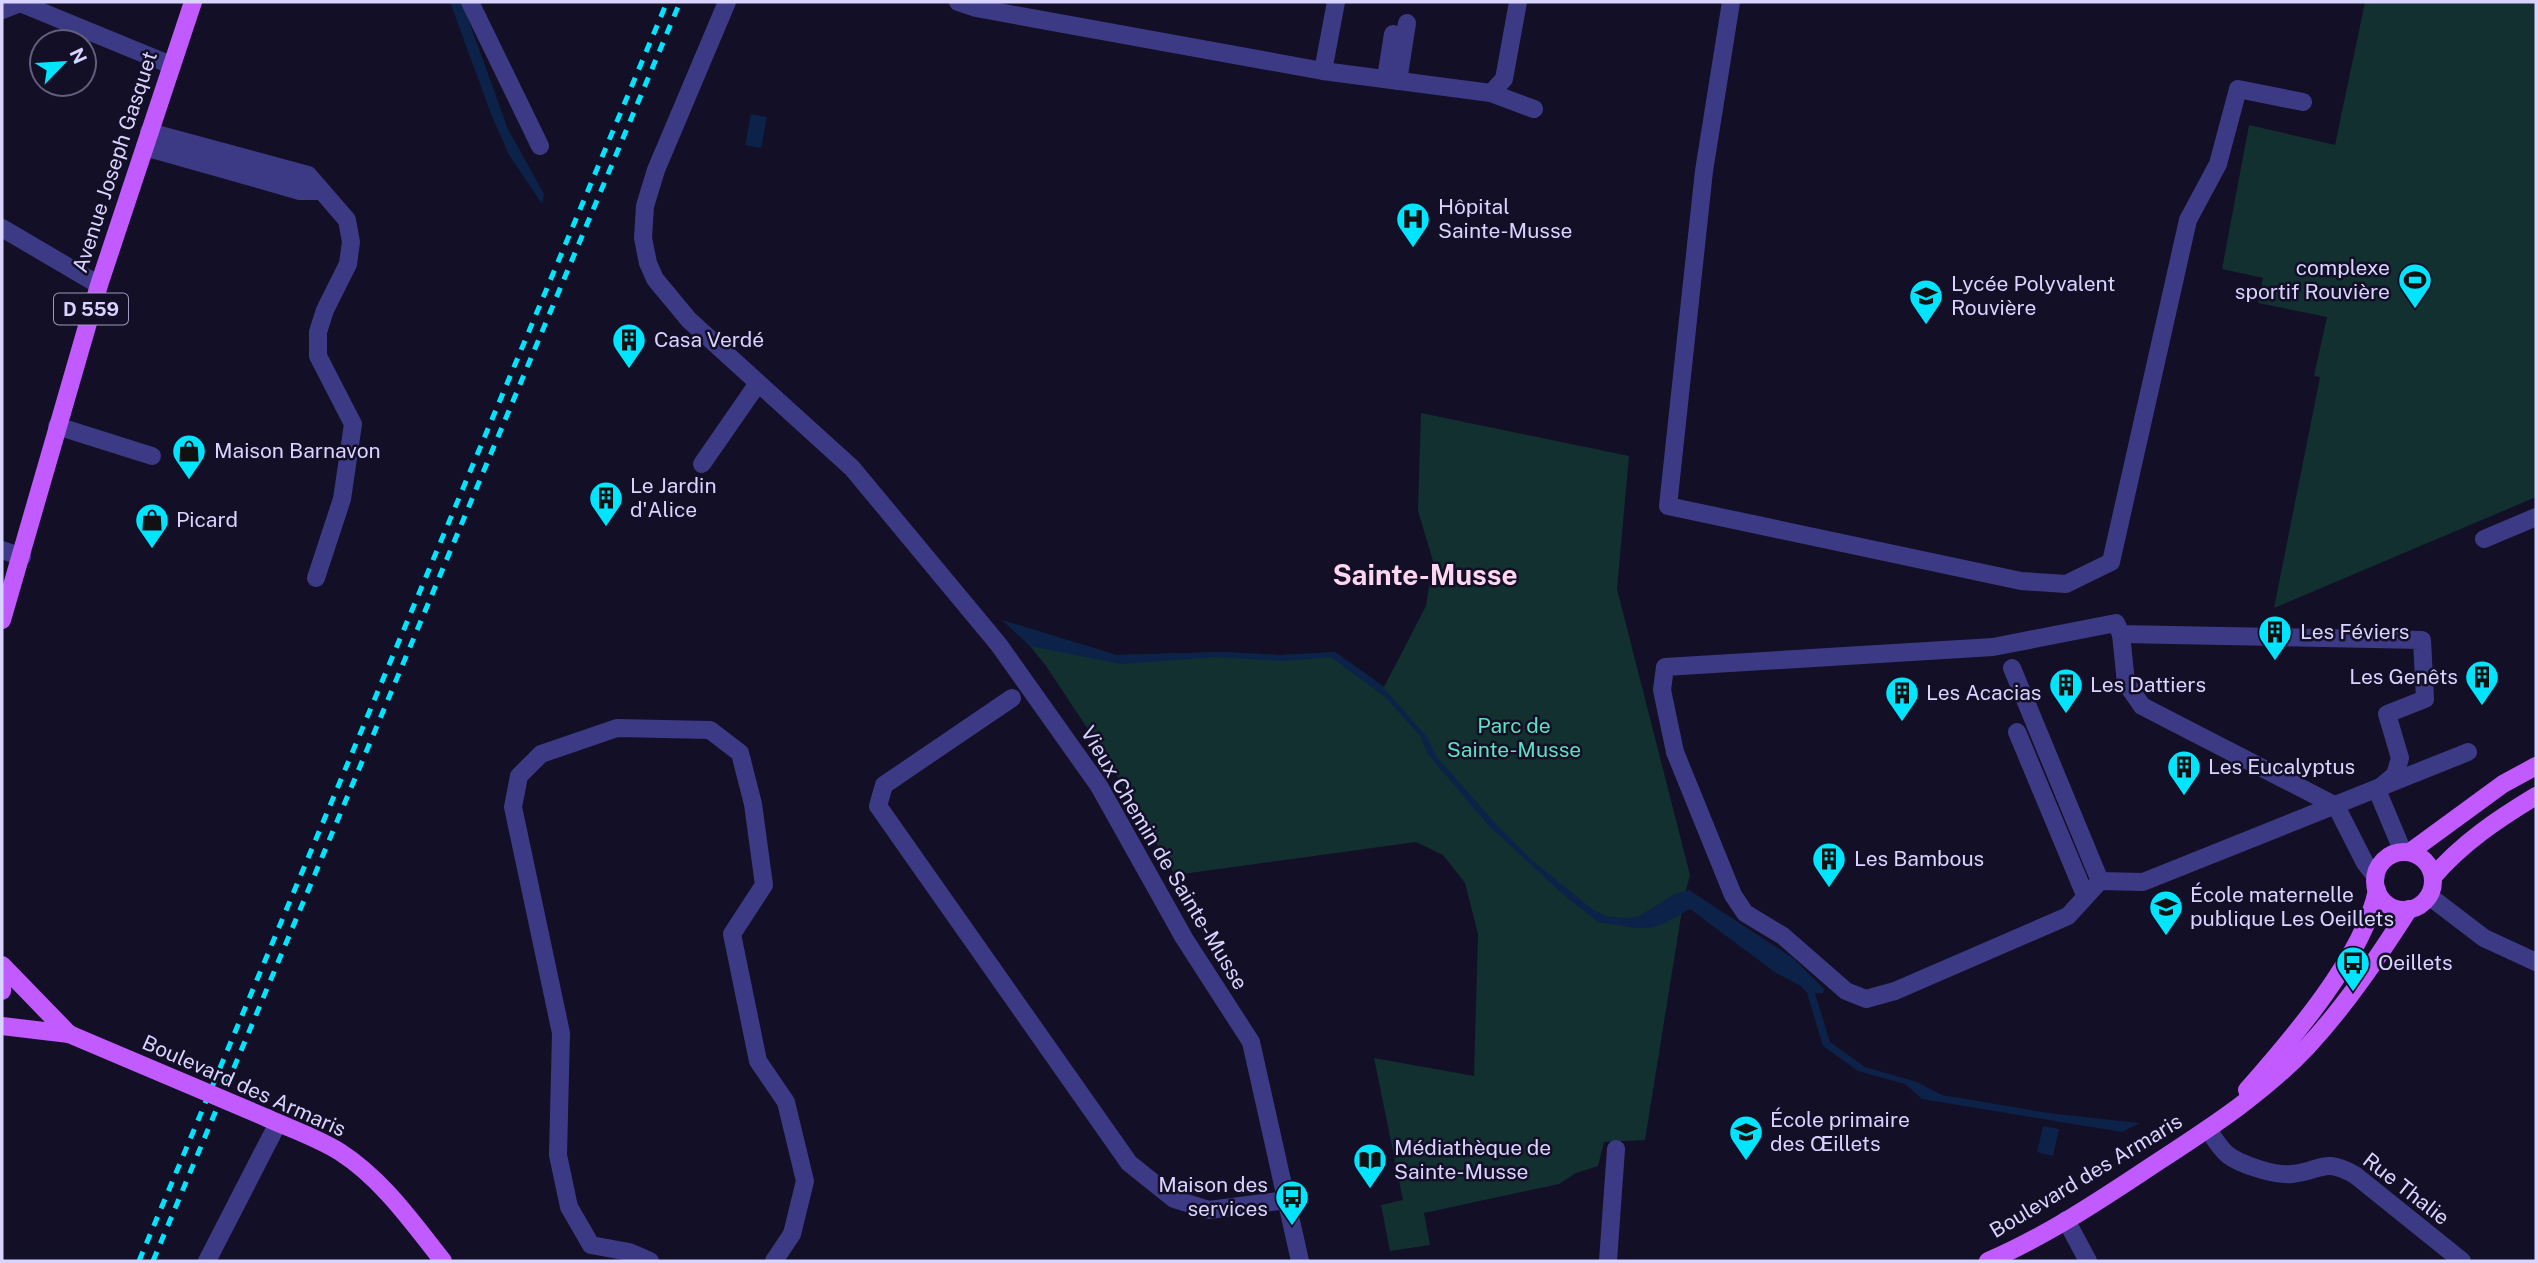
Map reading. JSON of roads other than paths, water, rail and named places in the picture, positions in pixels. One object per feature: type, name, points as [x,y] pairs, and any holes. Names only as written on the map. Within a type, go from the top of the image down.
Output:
[{"type":"main road","name":"Avenue Joseph Gasquet","points":[[2,620],[99,285],[193,2]]},
{"type":"main road","points":[[2536,766],[2503,784],[2406,852],[2393,854],[2385,860],[2379,867],[2377,884],[2387,903],[2401,909],[2420,905],[2429,896],[2433,877],[2455,853],[2496,820],[2536,796]]},
{"type":"main road","points":[[2406,852],[2425,861],[2433,877]]},
{"type":"main road","name":"Boulevard des Armaris","points":[[2208,1129],[2244,1093],[2303,1023],[2359,938],[2374,907],[2377,884]]},
{"type":"main road","name":"Boulevard des Armaris","points":[[1987,1261],[2066,1220],[2116,1190],[2208,1129],[2266,1085],[2310,1045],[2353,993],[2409,909]]},
{"type":"main road","name":"Boulevard des Armaris","points":[[2,965],[69,1034]]},
{"type":"main road","points":[[2,974],[2,991]]},
{"type":"main road","name":"Boulevard des Armaris","points":[[2,1026],[69,1034],[330,1146],[366,1172],[413,1223],[443,1261]]},
{"type":"street","points":[[2,10],[20,2],[171,65]]},
{"type":"street","points":[[470,2],[540,146]]},
{"type":"street","name":"Vieux Chemin de Sainte-Musse","points":[[727,2],[656,170],[645,206],[643,238],[648,263],[655,279],[689,320],[852,468],[999,645],[1099,786],[1184,938],[1251,1042],[1300,1261]]},
{"type":"street","points":[[958,2],[976,8],[1323,71],[1491,93],[1534,109]]},
{"type":"street","points":[[1323,71],[1336,2]]},
{"type":"street","points":[[1491,93],[1504,79],[1518,2]]},
{"type":"street","points":[[1731,2],[1704,171],[1668,506],[2021,581],[2066,584],[2111,562],[2188,220],[2218,164],[2238,89],[2303,102]]},
{"type":"street","points":[[1392,79],[1407,23]]},
{"type":"street","points":[[1392,79],[1393,34]]},
{"type":"street","points":[[147,139],[308,175],[319,191],[334,203],[347,220],[351,242],[348,264],[318,332],[318,356],[353,424],[351,451],[339,509],[316,578]]},
{"type":"street","points":[[2,228],[99,285]]},
{"type":"street","points":[[702,464],[758,383]]},
{"type":"street","points":[[57,426],[152,456]]},
{"type":"street","points":[[2484,539],[2536,517]]},
{"type":"street","points":[[2,550],[22,557]]},
{"type":"street","points":[[2377,884],[2336,806],[2142,706],[2126,683],[2121,634],[2116,623],[1993,647],[1665,667],[1662,690],[1675,752],[1733,895],[1745,914],[1783,936],[1846,991],[1866,999],[1895,991],[2068,916],[2100,881],[2143,883],[2336,806],[2377,790],[2468,752]]},
{"type":"street","points":[[2121,634],[2422,640],[2425,699],[2387,714],[2400,758],[2395,775],[2377,790]]},
{"type":"street","points":[[2012,668],[2100,881]]},
{"type":"street","points":[[1013,698],[884,785],[878,806],[1129,1163],[1174,1199],[1209,1210],[1286,1200]]},
{"type":"street","points":[[650,1261],[629,1251],[591,1245],[569,1207],[558,1154],[561,1032],[513,807],[519,776],[541,754],[617,728],[710,730],[740,753],[753,804],[764,885],[732,934],[758,1061],[786,1102],[805,1181],[792,1234],[774,1261]]},
{"type":"street","points":[[2017,732],[2085,895]]},
{"type":"street","points":[[2377,790],[2406,852]]},
{"type":"street","points":[[2429,896],[2484,938],[2536,962]]},
{"type":"street","points":[[207,1261],[272,1121]]},
{"type":"street","name":"Rue Thalie","points":[[2208,1129],[2230,1156],[2274,1173],[2292,1174],[2324,1165],[2341,1167],[2361,1180],[2455,1259]]},
{"type":"street","points":[[1608,1261],[1616,1149]]},
{"type":"street","points":[[2066,1220],[2088,1261]]},
{"type":"water","points":[[450,2],[462,2],[508,129],[544,194],[542,204],[509,155]]},
{"type":"water","points":[[751,114],[767,117],[761,148],[745,145]]},
{"type":"water","points":[[1002,620],[1116,655],[1223,652],[1281,655],[1335,652],[1379,683],[1427,737],[1437,757],[1495,823],[1533,861],[1592,909],[1609,917],[1631,918],[1675,894],[1689,890],[1793,958],[1824,989],[1823,993],[1815,993],[1830,1042],[1865,1067],[1917,1082],[1942,1095],[2048,1113],[2140,1123],[2122,1132],[1922,1099],[1905,1084],[1858,1071],[1823,1046],[1807,993],[1801,986],[1776,973],[1690,909],[1651,928],[1598,922],[1565,896],[1488,825],[1427,753],[1421,737],[1385,697],[1331,657],[1284,661],[1215,657],[1121,664],[1030,646]]},
{"type":"water","points":[[2043,1126],[2059,1129],[2053,1156],[2037,1152]]},
{"type":"railway","points":[[139,1261],[667,2]]},
{"type":"railway","points":[[153,1261],[680,2]]},
{"type":"place","name":"Hôpital Sainte-Musse","points":[[1413,249]]},
{"type":"place","name":"complexe sportif Rouvière","points":[[2415,310]]},
{"type":"place","name":"Lycée Polyvalent Rouvière","points":[[1926,326]]},
{"type":"place","name":"Casa Verdé","points":[[629,370]]},
{"type":"place","name":"Maison Barnavon","points":[[189,481]]},
{"type":"place","name":"Le Jardin d'Alice","points":[[606,528]]},
{"type":"place","name":"Picard","points":[[152,550]]},
{"type":"place","name":"Les Féviers","points":[[2275,662]]},
{"type":"place","name":"Les Genêts","points":[[2482,707]]},
{"type":"place","name":"Les Dattiers","points":[[2066,715]]},
{"type":"place","name":"Les Acacias","points":[[1902,723]]},
{"type":"place","name":"Les Eucalyptus","points":[[2184,797]]},
{"type":"place","name":"Les Bambous","points":[[1829,889]]},
{"type":"place","name":"École maternelle publique Les Oeillets","points":[[2166,937]]},
{"type":"place","name":"Oeillets","points":[[2353,993]]},
{"type":"place","name":"École primaire des Œillets","points":[[1746,1162]]},
{"type":"place","name":"Médiathèque de Sainte-Musse","points":[[1370,1190]]},
{"type":"place","name":"Maison des services","points":[[1292,1227]]},
{"type":"district","name":"Sainte-Musse","points":[[1425,575]]},
{"type":"park label","name":"Parc de Sainte-Musse","points":[[1514,738]]}]
